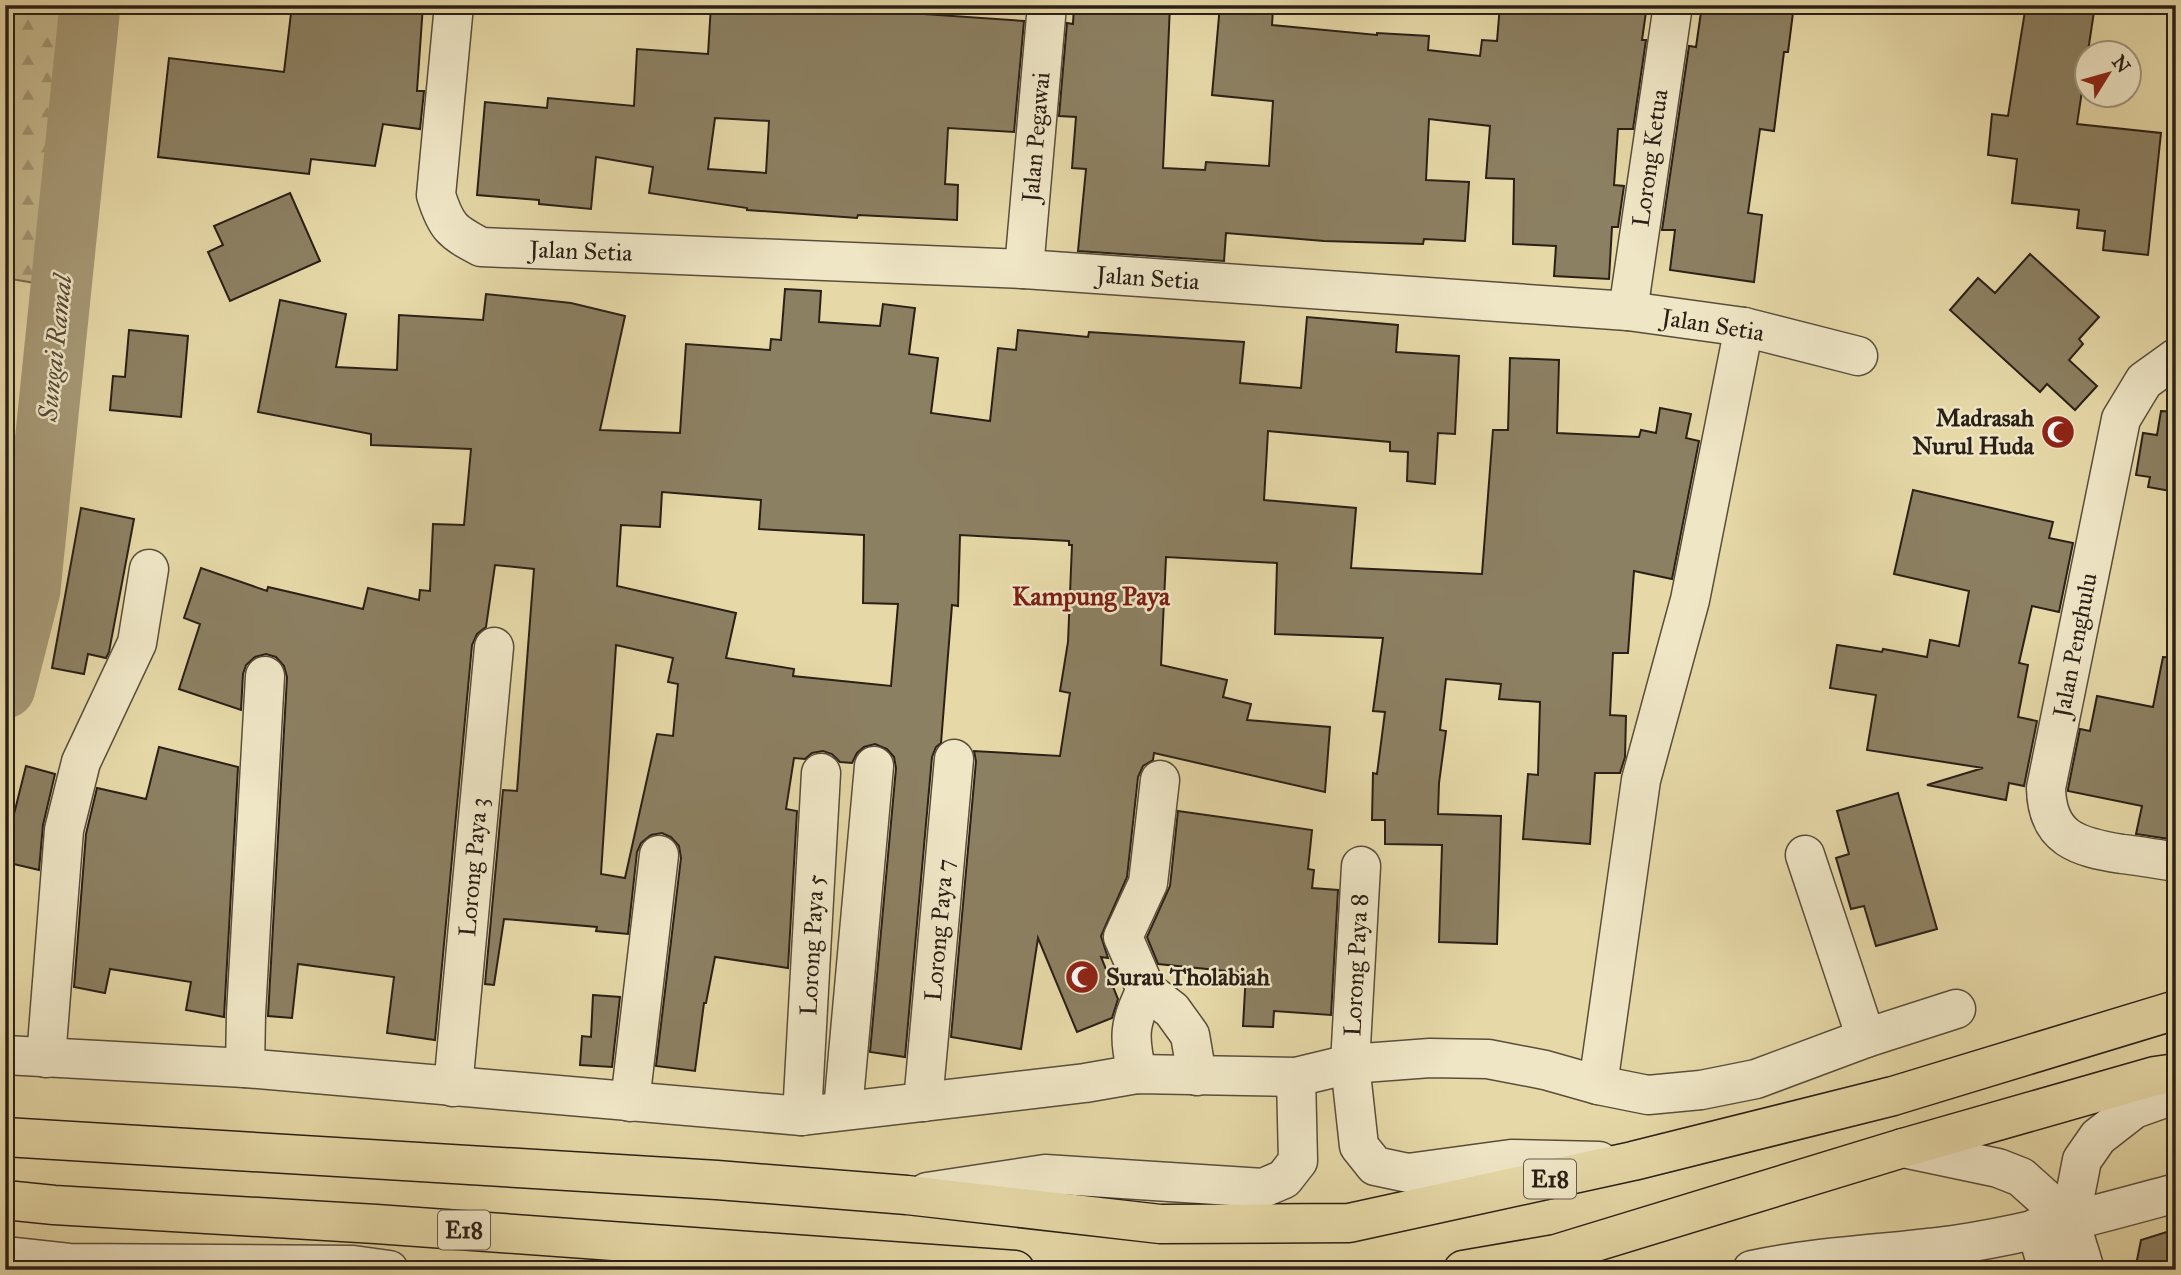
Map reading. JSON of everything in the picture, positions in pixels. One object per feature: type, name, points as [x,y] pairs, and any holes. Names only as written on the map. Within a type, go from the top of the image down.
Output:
[{"type":"highway","name":"E18","points":[[5,1137],[717,1180],[907,1195],[1160,1224],[1349,1223],[1633,1161],[1893,1096],[2176,1010]]},
{"type":"highway","points":[[1463,1270],[1556,1254],[1903,1149],[2155,1076],[2176,1073]]},
{"type":"highway","name":"E18","points":[[5,1200],[1015,1270]]},
{"type":"street","name":"Jalan Setia","points":[[454,5],[436,195],[443,218],[458,236],[481,247],[1024,270],[1628,311],[1744,327],[1858,356]]},
{"type":"street","name":"Jalan Pegawai","points":[[1024,270],[1047,5]]},
{"type":"street","name":"Lorong Ketua","points":[[1628,311],[1673,5]]},
{"type":"street","points":[[1598,1085],[1640,780],[1690,600],[1744,327]]},
{"type":"street","name":"Jalan Penghulu","points":[[2176,358],[2144,381],[2121,419],[2046,796],[2053,822],[2069,840],[2091,849],[2176,862]]},
{"type":"street","points":[[149,569],[137,643],[81,762],[64,830],[17,1057],[245,1068],[802,1116],[1138,1074],[1296,1077],[1350,1064],[1430,1058],[1488,1059],[1648,1095],[1701,1090],[1756,1079],[1866,1038],[1956,1009]]},
{"type":"street","name":"Lorong Paya 3","points":[[453,1087],[494,647]]},
{"type":"street","points":[[245,1068],[265,676]]},
{"type":"street","name":"Lorong Paya 7","points":[[923,1102],[954,759]]},
{"type":"street","points":[[843,1110],[874,766]]},
{"type":"street","name":"Lorong Paya 5","points":[[802,1116],[821,773]]},
{"type":"street","points":[[1160,780],[1149,883],[1123,937],[1146,990],[1172,1010],[1190,1035],[1197,1076]]},
{"type":"street","points":[[630,1102],[659,855]]},
{"type":"street","points":[[1805,855],[1866,1038]]},
{"type":"street","name":"Lorong Paya 8","points":[[1361,866],[1350,1064],[1359,1146],[1375,1166],[1408,1173],[1511,1159],[1633,1161]]},
{"type":"street","points":[[1138,1074],[1130,1044],[1133,1015],[1146,990]]},
{"type":"street","points":[[907,1195],[1045,1174],[1262,1188],[1284,1179],[1298,1161],[1296,1077]]},
{"type":"street","points":[[2048,1270],[2053,1225],[2082,1160],[2098,1137],[2134,1109],[2176,1094]]},
{"type":"street","points":[[1903,1149],[1998,1168],[2021,1177],[2085,1270]]},
{"type":"street","points":[[1752,1270],[1816,1258],[1953,1245],[2053,1225],[2176,1193]]},
{"type":"street","points":[[5,1256],[69,1264],[353,1265],[388,1270]]},
{"type":"green space","points":[[5,5],[63,5],[35,283],[5,278]]},
{"type":"building","points":[[292,5],[423,5],[417,91],[424,91],[420,129],[383,124],[375,166],[311,159],[309,174],[158,157],[169,58],[284,72]]},
{"type":"building","points":[[711,5],[793,5],[1024,21],[1014,132],[948,128],[945,184],[958,185],[957,220],[858,215],[857,218],[747,210],[649,193],[653,167],[596,157],[591,209],[539,204],[539,200],[477,195],[485,102],[547,108],[548,98],[634,106],[637,49],[708,54]],"holes":[[[715,118],[769,121],[766,173],[708,169]]]},
{"type":"building","points":[[1074,5],[1170,5],[1163,168],[1205,170],[1206,162],[1269,166],[1273,101],[1212,95],[1220,5],[1273,9],[1272,25],[1377,35],[1429,36],[1428,50],[1480,56],[1482,40],[1497,41],[1500,5],[1647,5],[1642,40],[1646,40],[1633,129],[1618,129],[1614,185],[1624,186],[1618,227],[1612,227],[1609,279],[1554,276],[1556,246],[1513,244],[1514,179],[1486,178],[1490,126],[1429,119],[1426,180],[1469,182],[1465,241],[1424,239],[1423,244],[1324,241],[1226,233],[1224,261],[1078,251],[1086,169],[1072,168],[1076,117],[1059,116],[1067,23],[1073,24]]},
{"type":"building","points":[[1702,5],[1794,5],[1788,52],[1784,52],[1774,131],[1760,129],[1748,213],[1762,215],[1754,282],[1670,270],[1675,230],[1662,230],[1689,46],[1696,47]]},
{"type":"building","points":[[2026,5],[2095,5],[2090,38],[2072,38],[2072,108],[2079,108],[2077,124],[2161,133],[2148,255],[2103,250],[2105,231],[2077,228],[2079,210],[2012,203],[2017,159],[1988,155],[1992,114],[2008,116]]},
{"type":"building","points":[[290,193],[320,261],[230,301],[208,252],[223,245],[214,226]]},
{"type":"building","points":[[2030,254],[2099,317],[2079,339],[2083,344],[2069,360],[2097,386],[2075,410],[2047,384],[2040,392],[1950,310],[1978,278],[1995,293]]},
{"type":"building","points":[[785,289],[821,291],[819,322],[880,326],[883,304],[915,308],[909,354],[938,358],[931,413],[990,421],[998,348],[1016,350],[1018,330],[1088,337],[1089,332],[1244,342],[1240,383],[1301,388],[1307,317],[1398,325],[1396,352],[1459,356],[1455,434],[1438,433],[1435,484],[1407,481],[1408,452],[1390,451],[1390,442],[1268,431],[1264,500],[1356,508],[1351,568],[1482,574],[1493,430],[1508,430],[1510,358],[1559,360],[1557,433],[1639,437],[1641,430],[1656,433],[1660,408],[1691,414],[1686,438],[1699,441],[1672,579],[1634,571],[1628,653],[1613,653],[1610,715],[1626,716],[1625,757],[1620,773],[1595,773],[1590,844],[1523,839],[1528,774],[1538,775],[1540,702],[1499,699],[1501,684],[1446,679],[1440,730],[1446,731],[1438,814],[1501,816],[1497,944],[1439,942],[1442,845],[1385,844],[1385,820],[1372,820],[1373,773],[1377,774],[1385,712],[1373,711],[1383,638],[1275,634],[1277,563],[1166,557],[1161,665],[1227,680],[1223,697],[1251,704],[1247,720],[1330,727],[1325,792],[1154,753],[1153,760],[1143,766],[1138,777],[1127,877],[1101,936],[1108,958],[1101,957],[1118,999],[1112,1018],[1077,1032],[1038,938],[1021,1049],[951,1037],[976,761],[974,751],[1060,756],[1070,693],[1060,691],[1068,642],[1072,545],[1069,545],[1069,541],[960,535],[958,606],[952,605],[941,743],[932,757],[905,1057],[870,1052],[896,768],[894,757],[887,749],[875,744],[864,747],[852,763],[840,762],[832,754],[823,751],[812,753],[805,759],[794,758],[786,809],[797,811],[788,968],[715,957],[704,1003],[695,1071],[656,1066],[681,858],[679,846],[671,837],[662,833],[651,835],[641,843],[637,852],[628,934],[596,931],[597,927],[504,919],[494,985],[485,984],[503,790],[517,791],[534,569],[495,565],[486,627],[477,634],[472,645],[435,1040],[387,1033],[394,977],[298,964],[292,1018],[268,1016],[287,677],[284,666],[276,657],[266,654],[255,657],[246,665],[243,674],[241,710],[179,689],[200,624],[184,618],[201,568],[267,591],[268,587],[363,609],[368,588],[419,600],[420,590],[430,591],[433,524],[464,525],[471,449],[371,445],[371,434],[258,412],[280,300],[346,314],[336,367],[397,370],[399,315],[483,320],[486,294],[571,303],[625,316],[600,430],[680,433],[686,344],[770,350],[771,339],[781,340]],"holes":[[[662,492],[761,500],[759,529],[864,535],[863,603],[898,604],[891,686],[793,676],[794,669],[726,658],[736,613],[617,586],[621,525],[660,527]],[[616,645],[673,658],[668,682],[678,684],[673,736],[657,734],[625,878],[601,874]]]},
{"type":"building","points":[[129,330],[188,336],[181,417],[110,410],[113,376],[125,377]]},
{"type":"building","points":[[2161,411],[2176,412],[2176,492],[2148,487],[2150,477],[2136,475],[2143,433],[2157,435]]},
{"type":"building","points":[[1913,490],[2053,522],[2049,538],[2073,543],[2059,612],[2032,606],[2019,663],[2028,665],[2018,717],[2037,721],[2024,786],[2009,783],[2006,800],[1927,785],[1983,768],[1867,750],[1876,695],[1830,688],[1837,645],[1882,652],[1883,649],[1927,657],[1930,640],[1959,646],[1969,591],[1894,574]]},
{"type":"building","points":[[81,508],[134,519],[109,652],[106,658],[88,654],[84,674],[52,668]]},
{"type":"building","points":[[2163,657],[2176,658],[2176,840],[2136,834],[2142,806],[2068,791],[2080,729],[2090,731],[2097,696],[2153,707]]},
{"type":"building","points":[[159,747],[238,767],[224,1017],[186,1010],[191,982],[110,969],[105,993],[74,987],[86,834],[97,788],[146,799]]},
{"type":"building","points":[[26,766],[55,774],[43,825],[39,870],[5,862],[5,850]]},
{"type":"building","points":[[1898,793],[1937,929],[1876,946],[1864,906],[1851,909],[1836,858],[1849,854],[1837,811]]},
{"type":"building","points":[[1178,811],[1312,830],[1308,869],[1314,870],[1312,888],[1338,890],[1331,1015],[1274,1011],[1273,1027],[1243,1026],[1246,973],[1158,964],[1147,937],[1170,886]]},
{"type":"building","points":[[593,995],[620,997],[612,1067],[580,1065],[582,1036],[591,1037]]},
{"type":"building","points":[[2176,1229],[2176,1270],[2135,1270],[2141,1240]]},
{"type":"waterway","name":"Sungai Ramal","points":[[5,688],[30,590],[90,5]]},
{"type":"place","name":"Madrasah Nurul Huda","points":[[2058,432]]},
{"type":"place","name":"Surau Tholabiah","points":[[1082,977]]},
{"type":"district","name":"Kampung Paya","points":[[1091,596]]}]
